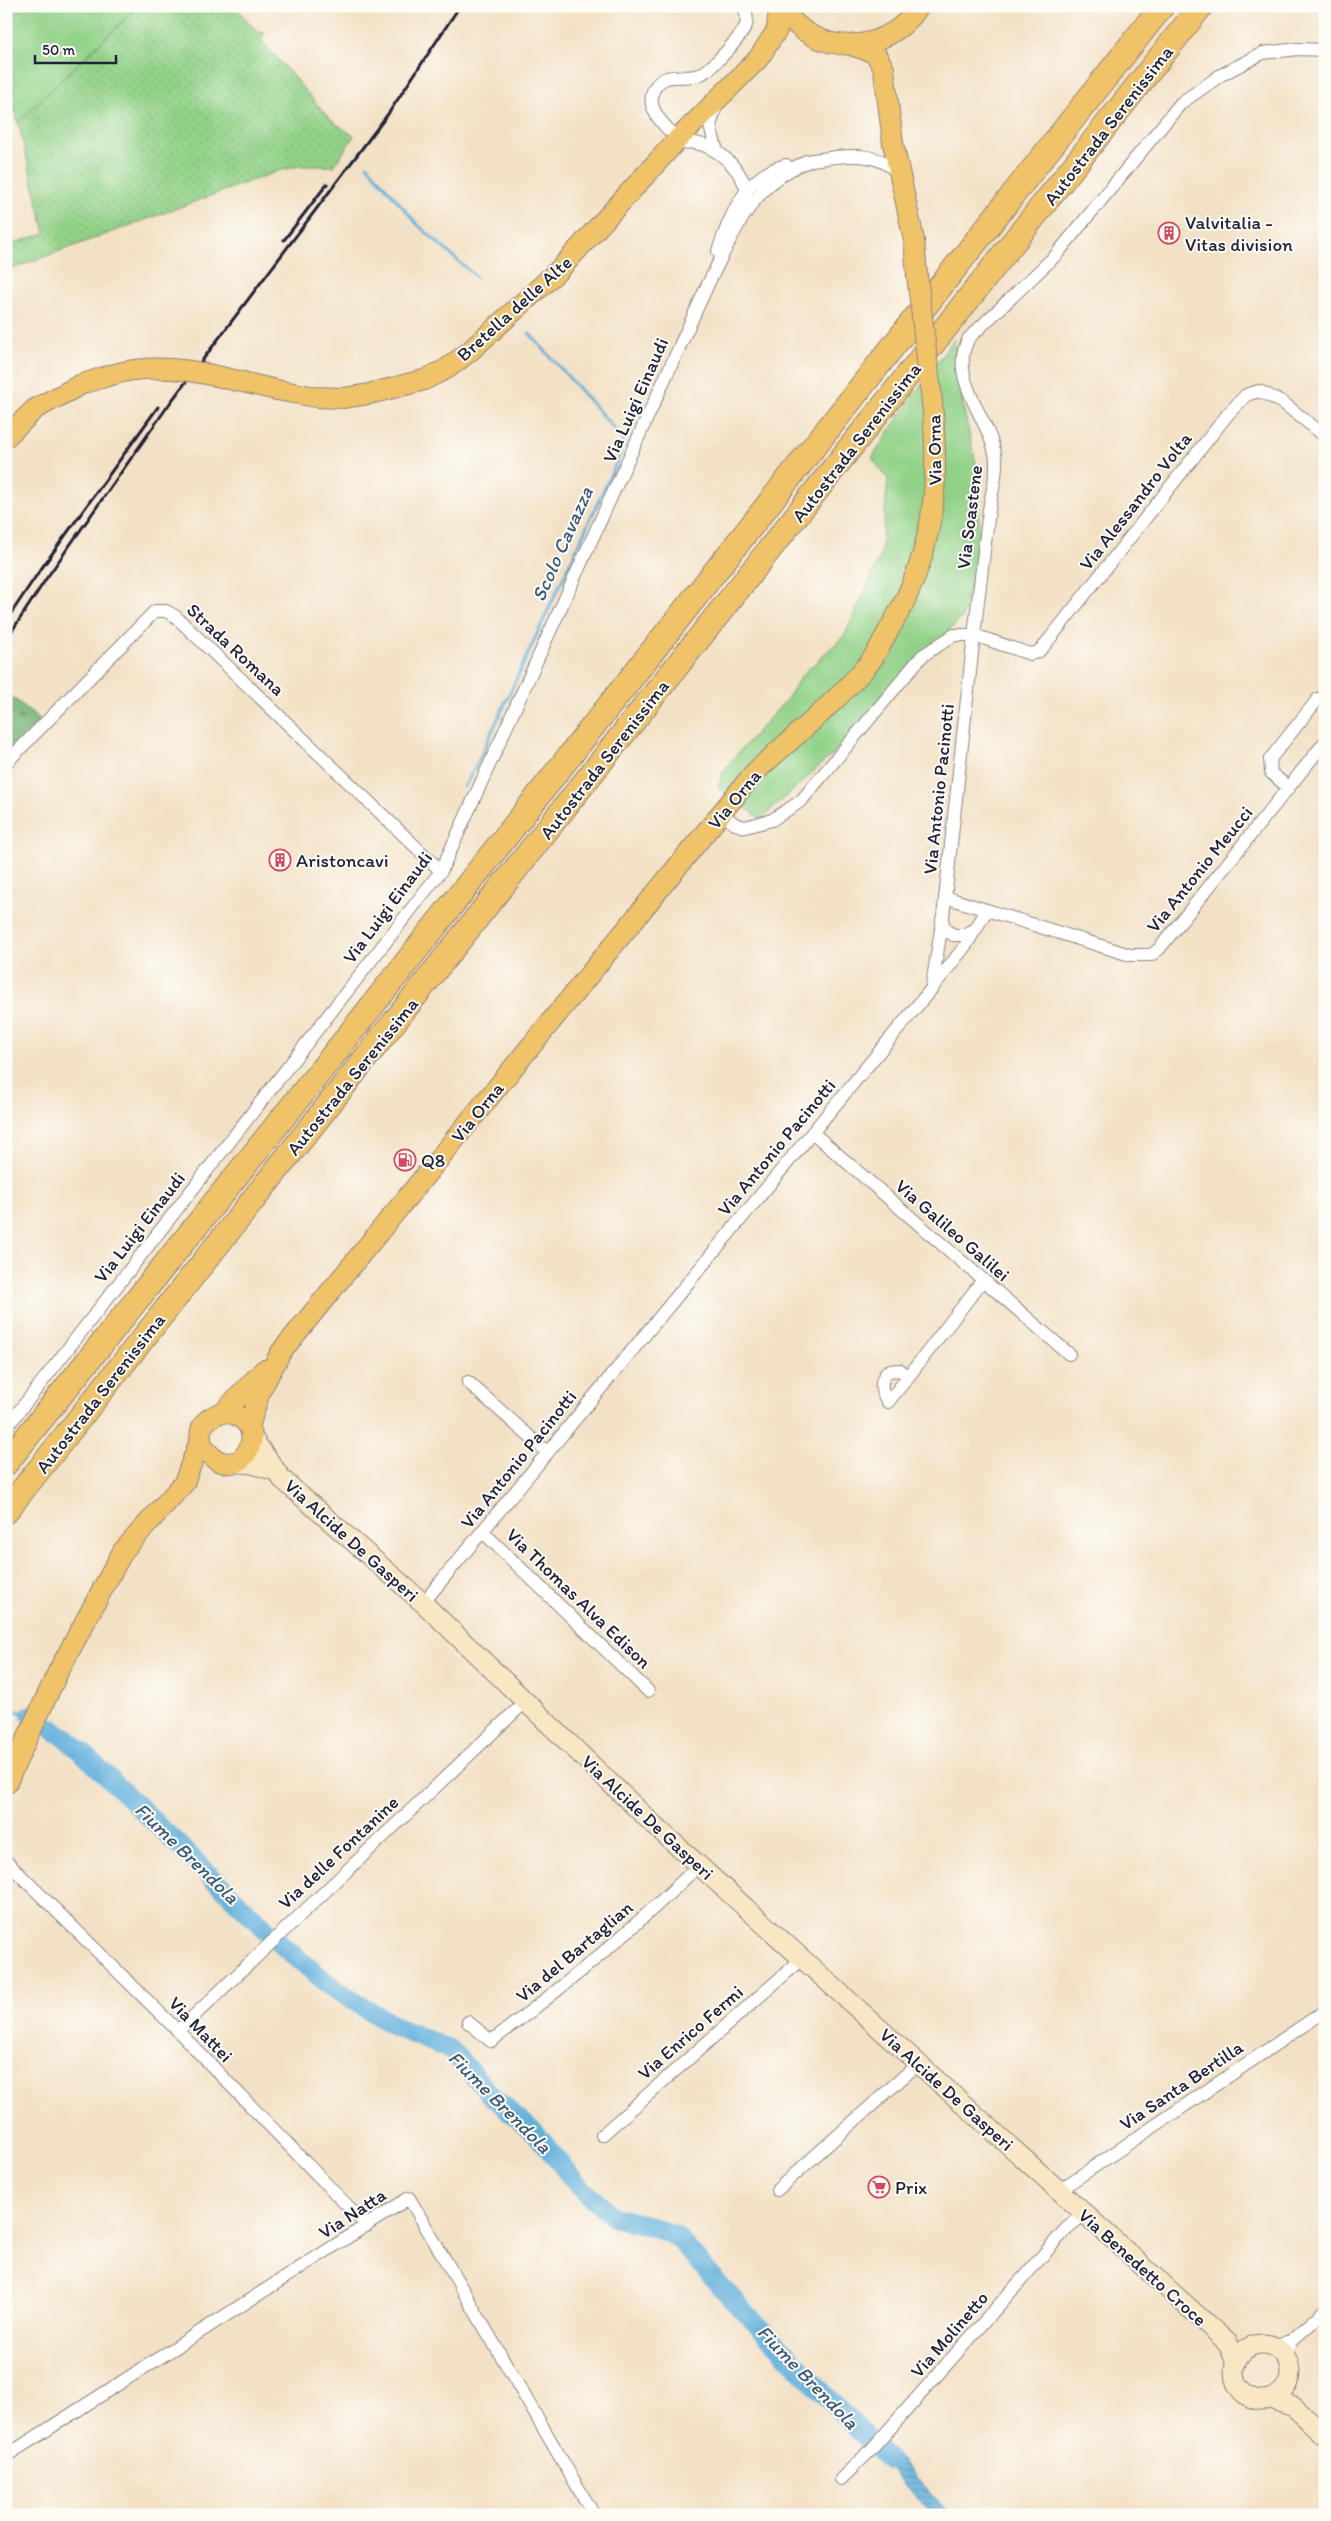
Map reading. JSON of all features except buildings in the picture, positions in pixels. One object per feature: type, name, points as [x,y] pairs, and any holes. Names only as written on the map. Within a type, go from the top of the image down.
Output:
[{"type":"highway","name":"Autostrada Serenissima","points":[[6,1463],[338,1049],[1162,6]]},
{"type":"highway","name":"Autostrada Serenissima","points":[[6,1512],[1201,6]]},
{"type":"main road","name":"Bretella delle Alte","points":[[6,437],[35,409],[82,384],[124,372],[163,369],[188,370],[276,390],[316,397],[344,398],[398,388],[424,380],[448,368],[470,351],[560,269],[672,146],[758,59],[777,30],[780,6]]},
{"type":"main road","points":[[780,6],[793,22],[815,38]]},
{"type":"main road","points":[[758,59],[785,41],[797,37],[815,38],[854,46],[881,40],[904,26],[919,6]]},
{"type":"main road","name":"Via Orna","points":[[250,1432],[260,1391],[281,1352],[754,773],[828,705],[871,661],[905,604],[922,559],[934,507],[936,439],[914,240],[892,125],[887,77],[892,48],[904,26]]},
{"type":"main road","name":"Via Orna","points":[[854,46],[869,50],[878,56],[887,77]]},
{"type":"main road","points":[[6,1784],[45,1700],[123,1551],[184,1483],[201,1438],[202,1429],[207,1421],[215,1415],[224,1412],[281,1352]]},
{"type":"main road","points":[[224,1412],[234,1414],[243,1419],[275,1471]]},
{"type":"main road","points":[[184,1483],[246,1454],[250,1432]]},
{"type":"main road","points":[[201,1438],[204,1450],[209,1456],[214,1460],[228,1462]]},
{"type":"main road","name":"Via Alcide De Gasperi","points":[[228,1462],[252,1464],[275,1471],[423,1603],[699,1865],[1058,2190]]},
{"type":"main road","name":"Via Benedetto Croce","points":[[1058,2190],[1228,2342],[1236,2363],[1236,2383],[1244,2393],[1256,2399],[1270,2399],[1294,2407],[1325,2436]]},
{"type":"main road","points":[[1228,2342],[1283,2347],[1290,2368],[1289,2381],[1294,2407]]},
{"type":"main road","points":[[1236,2363],[1242,2352],[1254,2345]]},
{"type":"main road","points":[[1270,2399],[1281,2392],[1289,2381]]},
{"type":"street","points":[[672,146],[661,122],[654,112],[651,98],[654,89],[666,78],[701,74],[711,66],[742,33],[746,24],[744,6]]},
{"type":"street","name":"Via Soastene","points":[[974,635],[996,460],[985,426],[967,386],[962,360],[963,348],[969,338],[1056,255],[1181,103],[1221,75],[1263,53],[1298,49],[1325,50]]},
{"type":"street","points":[[716,151],[711,136],[710,122],[715,106],[723,94]]},
{"type":"street","points":[[869,156],[879,153],[884,147],[892,125]]},
{"type":"street","name":"Via Luigi Einaudi","points":[[672,146],[689,141],[700,142],[716,151],[731,166],[747,190],[745,204],[730,233],[720,261]]},
{"type":"street","points":[[869,156],[884,161],[901,177]]},
{"type":"street","name":"Via Luigi Einaudi","points":[[734,209],[747,190],[769,172],[784,165],[812,160],[869,156]]},
{"type":"street","name":"Via Luigi Einaudi","points":[[6,1428],[441,871],[720,261],[749,206],[764,188],[783,173],[812,160]]},
{"type":"street","name":"Via Luigi Einaudi","points":[[731,166],[750,173],[769,172]]},
{"type":"street","name":"Via Luigi Einaudi","points":[[708,284],[734,209],[737,181],[731,166]]},
{"type":"street","name":"Via Alessandro Volta","points":[[974,635],[1030,654],[1038,652],[1228,414],[1246,395],[1259,391],[1273,396],[1325,436]]},
{"type":"street","name":"Strada Romana","points":[[6,763],[155,611],[166,612],[182,623],[441,871]]},
{"type":"street","points":[[721,813],[735,824],[745,827],[772,820],[801,801],[922,656],[954,635],[974,635]]},
{"type":"street","name":"Via Antonio Pacinotti","points":[[423,1603],[932,988],[945,898],[974,635]]},
{"type":"street","points":[[1289,788],[1271,773],[1270,759],[1318,699],[1325,697]]},
{"type":"street","name":"Via Antonio Meucci","points":[[945,898],[1130,954],[1151,956],[1325,742]]},
{"type":"street","points":[[932,988],[966,945],[987,910]]},
{"type":"street","points":[[942,917],[944,928],[953,935],[964,935],[976,928]]},
{"type":"street","name":"Via Galileo Galilei","points":[[813,1133],[1069,1354]]},
{"type":"street","points":[[908,1376],[983,1280]]},
{"type":"street","points":[[468,1382],[548,1452]]},
{"type":"street","name":"Via Thomas Alva Edison","points":[[483,1532],[648,1691]]},
{"type":"street","name":"Via delle Fontanine","points":[[178,2031],[526,1701]]},
{"type":"street","name":"Via Mattei","points":[[6,1861],[178,2031],[367,2226]]},
{"type":"street","name":"Via del Bartaglian","points":[[468,2022],[491,2041],[544,2002],[645,1917],[699,1865]]},
{"type":"street","name":"Via Enrico Fermi","points":[[602,2136],[802,1958]]},
{"type":"street","name":"Via Santa Bertilla","points":[[1058,2190],[1325,2012]]},
{"type":"street","name":"Via Alcide De Gasperi","points":[[777,2190],[919,2063]]},
{"type":"street","name":"Via Natta","points":[[6,2456],[409,2198],[594,2515]]},
{"type":"street","name":"Via Molinetto","points":[[841,2479],[871,2450],[1067,2228],[1084,2214]]},
{"type":"street","points":[[1283,2347],[1325,2311]]},
{"type":"green space","points":[[6,6],[138,6],[18,122],[6,84]]},
{"type":"green space","points":[[138,6],[234,6],[258,32],[265,33],[261,40],[331,120],[354,136],[334,166],[299,166],[278,171],[6,271],[6,246],[45,233],[18,122]]},
{"type":"green space","points":[[954,339],[964,411],[980,481],[978,556],[962,618],[891,687],[846,742],[761,819],[718,788],[723,772],[787,699],[802,675],[845,635],[881,554],[888,479],[872,458],[901,413]]},
{"type":"green space","points":[[10,695],[40,720],[6,753],[6,702]]},
{"type":"water","points":[[883,2441],[951,2515],[928,2515],[925,2512],[928,2509],[872,2453]]},
{"type":"waterway","name":"Scolo Cavazza","points":[[367,165],[418,225],[476,277]]},
{"type":"waterway","name":"Scolo Cavazza","points":[[464,787],[476,766],[619,457],[623,443],[621,436],[529,333]]},
{"type":"waterway","points":[[6,1708],[30,1715]]},
{"type":"waterway","name":"Fiume Brendola","points":[[31,1715],[63,1736],[85,1755],[283,1946],[333,1988],[396,2027],[451,2050],[491,2095],[537,2135],[577,2184],[613,2217],[655,2227],[677,2237],[720,2286],[889,2461]]},
{"type":"railway","points":[[6,640],[46,579],[170,403],[388,114],[460,6]]},
{"type":"railway","points":[[284,240],[327,184]]},
{"type":"railway","points":[[6,621],[36,576],[158,407]]},
{"type":"place","name":"Valvitalia - Vitas division","points":[[1169,233]]},
{"type":"place","name":"Aristoncavi","points":[[280,860]]},
{"type":"place","name":"Q8","points":[[405,1160]]},
{"type":"place","name":"Prix","points":[[879,2187]]}]
